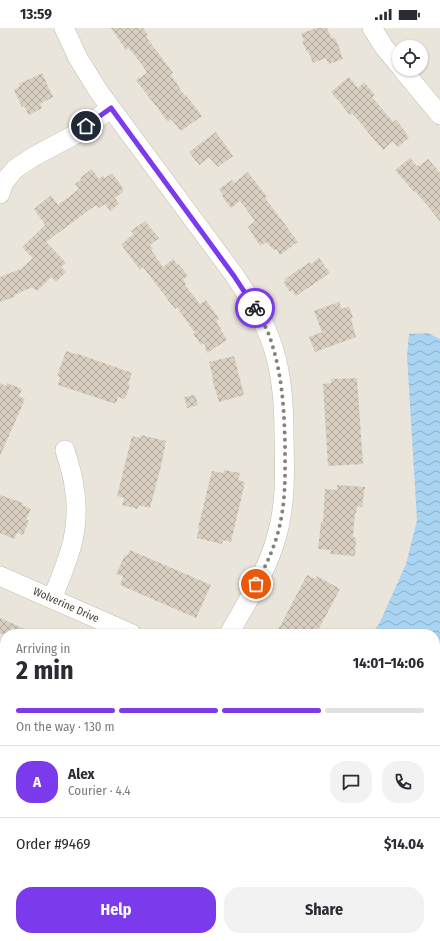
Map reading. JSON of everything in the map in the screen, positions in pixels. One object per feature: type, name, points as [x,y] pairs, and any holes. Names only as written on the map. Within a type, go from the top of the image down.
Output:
[{"type":"street","points":[[64,28],[88,76],[234,276],[254,306],[270,337],[279,371],[284,406],[285,493],[281,520],[274,546],[266,566],[233,629]]},
{"type":"street","points":[[372,28],[392,57]]},
{"type":"street","points":[[408,76],[440,115]]},
{"type":"street","points":[[0,194],[4,182],[15,169],[33,157],[76,134],[111,108]]},
{"type":"street","points":[[52,599],[70,556],[75,533],[77,510],[74,486],[65,450]]},
{"type":"street","name":"Wolverine Drive","points":[[0,576],[121,629]]},
{"type":"shaded area","points":[[0,28],[440,28],[440,629],[0,629]]},
{"type":"water","points":[[428,333],[440,339],[440,629],[375,629],[380,622],[406,564],[417,520],[407,356],[409,334]]},
{"type":"building","points":[[111,28],[143,28],[148,35],[146,37],[173,73],[171,75],[185,96],[186,95],[202,116],[181,131],[171,119],[168,122],[136,80],[147,73],[145,69],[129,48],[126,50]]},
{"type":"building","points":[[316,28],[327,28],[332,39],[335,38],[343,59],[329,64],[326,58],[313,63],[302,41],[304,40],[301,34]]},
{"type":"building","points":[[42,73],[53,97],[40,104],[42,108],[29,115],[24,106],[22,107],[14,90],[20,86],[19,84]]},
{"type":"building","points":[[349,77],[358,88],[364,82],[375,95],[372,97],[393,122],[396,120],[409,138],[398,147],[393,141],[383,150],[352,113],[350,115],[331,92]]},
{"type":"building","points":[[216,132],[233,156],[218,167],[209,157],[199,165],[189,152]]},
{"type":"building","points":[[410,158],[416,165],[419,166],[428,159],[440,173],[440,221],[395,170]]},
{"type":"building","points":[[92,169],[99,179],[103,176],[105,178],[112,173],[123,188],[122,193],[115,198],[119,204],[110,211],[105,204],[99,208],[96,205],[46,242],[66,263],[61,267],[66,272],[56,282],[51,277],[37,291],[32,287],[15,295],[14,297],[0,302],[0,277],[21,269],[33,258],[22,247],[45,225],[34,209],[51,195],[58,205],[79,189],[75,184]]},
{"type":"building","points":[[248,172],[267,197],[265,198],[298,242],[280,255],[276,249],[274,250],[266,242],[260,246],[248,227],[255,221],[240,201],[231,208],[222,196],[223,195],[219,189],[232,180],[234,183]]},
{"type":"building","points":[[145,221],[159,238],[150,245],[153,249],[151,250],[163,267],[173,259],[178,265],[179,264],[188,276],[183,279],[186,284],[185,285],[200,304],[206,300],[219,319],[216,321],[227,340],[207,353],[204,343],[201,345],[193,334],[195,333],[177,307],[175,309],[143,267],[140,270],[121,244],[134,234],[131,231]]},
{"type":"building","points":[[319,258],[330,273],[296,296],[292,290],[290,292],[283,282],[286,281],[285,279],[310,262],[311,264]]},
{"type":"building","points":[[339,302],[342,309],[349,306],[353,318],[351,319],[356,337],[315,352],[309,337],[322,332],[314,311]]},
{"type":"building","points":[[66,351],[132,373],[125,399],[118,397],[116,404],[58,385],[60,377],[57,376]]},
{"type":"building","points":[[234,356],[244,395],[219,402],[212,379],[209,362]]},
{"type":"building","points":[[357,378],[363,464],[328,466],[323,384],[331,383],[331,379]]},
{"type":"building","points":[[0,383],[6,386],[7,383],[22,389],[19,396],[25,399],[0,456]]},
{"type":"building","points":[[195,395],[198,405],[187,408],[184,397]]},
{"type":"building","points":[[141,435],[166,441],[150,508],[139,505],[138,509],[122,505],[124,498],[117,496],[132,436],[140,438]]},
{"type":"building","points":[[224,470],[240,473],[238,480],[245,482],[231,542],[223,540],[222,544],[197,538],[198,528],[212,471],[223,473]]},
{"type":"building","points":[[337,485],[365,487],[362,507],[357,506],[355,513],[353,537],[356,538],[355,556],[330,554],[331,550],[318,549],[321,522],[323,523],[325,489],[337,490]]},
{"type":"building","points":[[0,495],[23,503],[22,505],[31,509],[26,519],[29,521],[23,535],[17,533],[14,539],[0,533]]},
{"type":"building","points":[[130,550],[211,585],[196,618],[120,585],[123,576],[116,574],[125,555],[127,556]]},
{"type":"building","points":[[307,575],[315,579],[317,576],[340,589],[319,629],[279,629]]},
{"type":"building","points":[[0,618],[25,629],[0,629]]},
{"type":"way so far","points":[[255,308],[270,337],[279,371],[284,406],[285,466],[285,493],[281,520],[274,546],[256,584]]},
{"type":"route","points":[[86,126],[111,108],[234,276],[255,308]]}]
